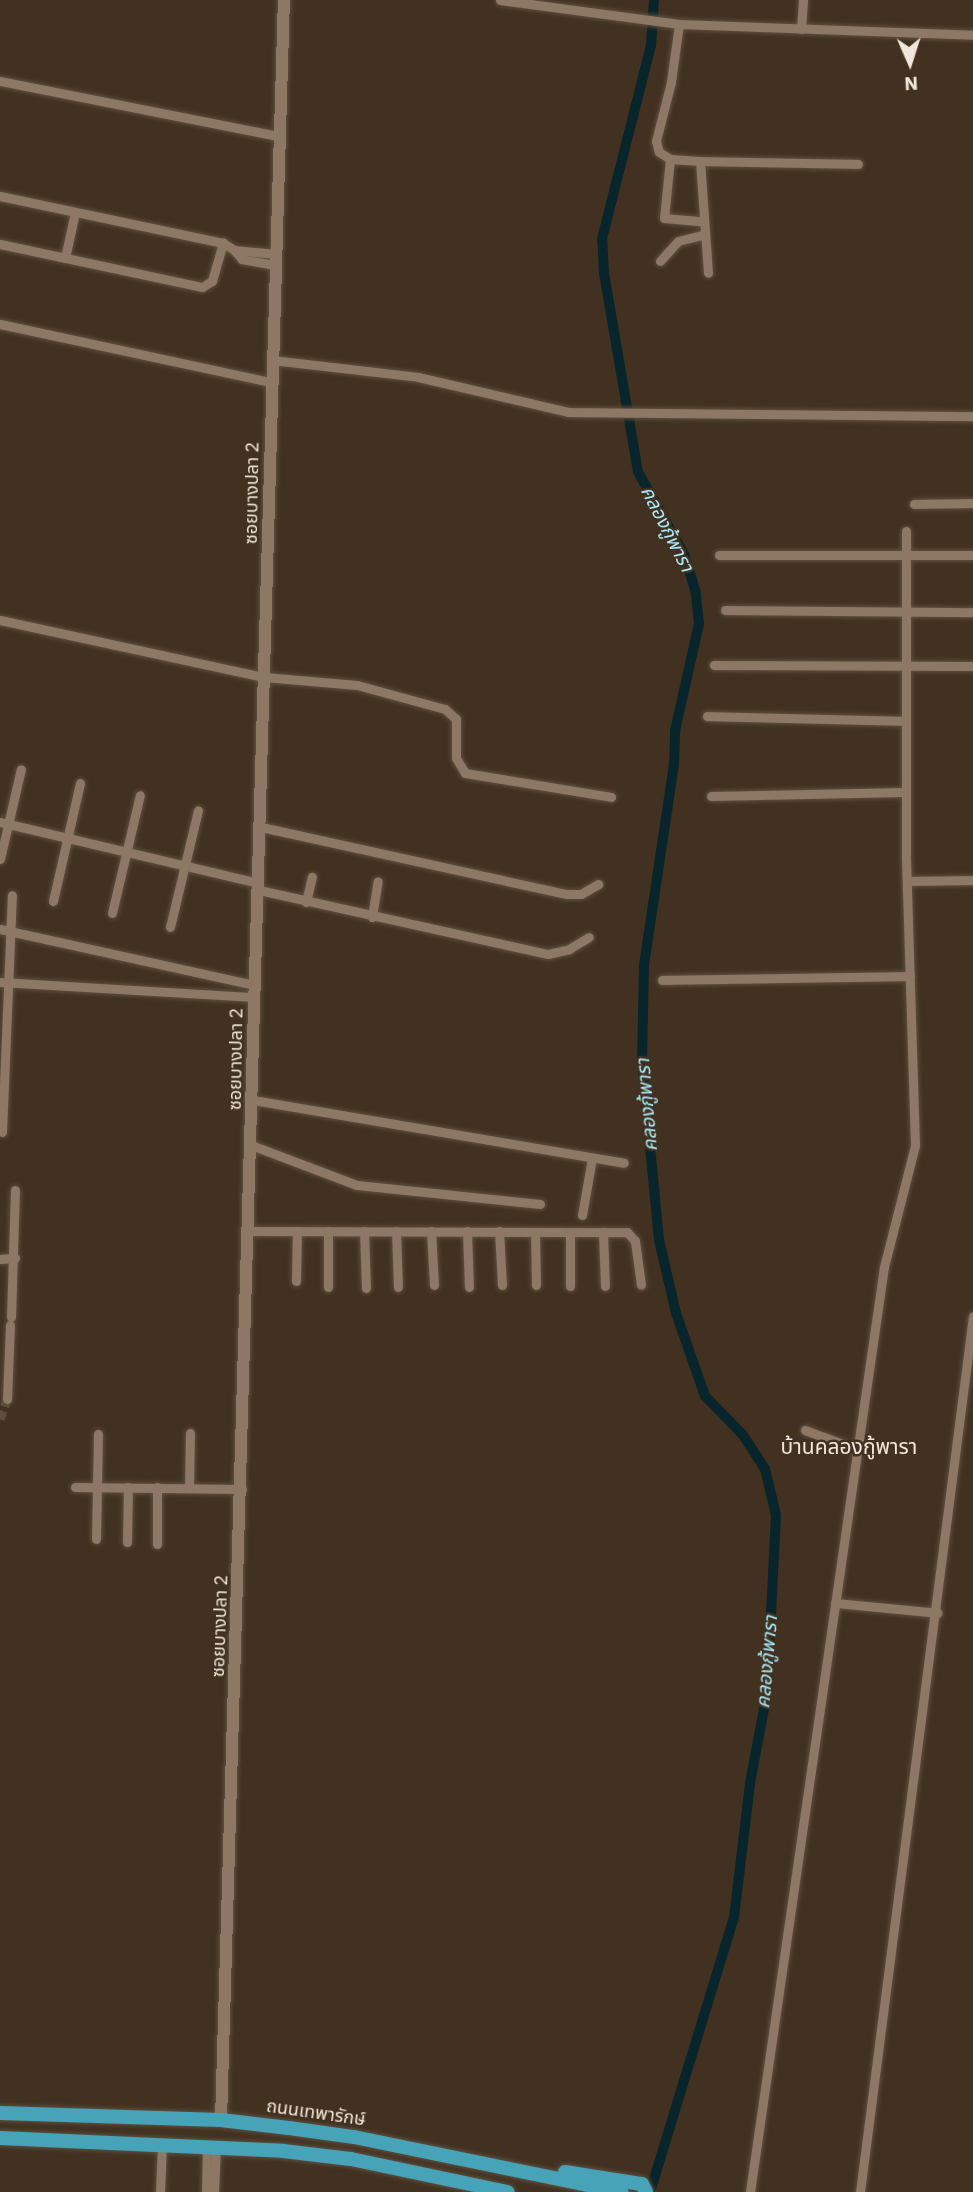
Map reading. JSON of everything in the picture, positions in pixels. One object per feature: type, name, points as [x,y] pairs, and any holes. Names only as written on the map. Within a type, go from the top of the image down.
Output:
[{"type":"main road","name":"ถนนเทพารักษ์","points":[[0,2113],[221,2120],[354,2137],[621,2192]]},
{"type":"main road","points":[[0,2138],[211,2146],[351,2158],[508,2192]]},
{"type":"main road","points":[[559,2179],[565,2172],[642,2184],[646,2192]]},
{"type":"street","name":"ซอยบางปลา 2","points":[[221,2120],[250,1231],[271,382],[284,0]]},
{"type":"street","points":[[500,0],[679,24],[973,36]]},
{"type":"street","points":[[802,29],[803,0]]},
{"type":"street","points":[[679,24],[673,71],[656,141],[659,152],[670,159],[699,161],[858,164]]},
{"type":"street","points":[[0,81],[279,136]]},
{"type":"street","points":[[670,159],[664,218],[701,221]]},
{"type":"street","points":[[699,161],[702,235],[708,273]]},
{"type":"street","points":[[0,197],[223,243],[242,258],[275,259]]},
{"type":"street","points":[[65,258],[75,212]]},
{"type":"street","points":[[660,261],[678,241],[702,235]]},
{"type":"street","points":[[0,244],[202,287],[212,281],[223,243]]},
{"type":"street","points":[[0,324],[271,382]]},
{"type":"street","points":[[272,360],[418,377],[568,412],[973,416]]},
{"type":"street","points":[[914,504],[973,503]]},
{"type":"street","points":[[750,2192],[888,1238],[915,1144],[905,792],[906,531]]},
{"type":"street","points":[[719,555],[973,555]]},
{"type":"street","points":[[725,610],[973,612]]},
{"type":"street","points":[[0,620],[264,677],[357,685],[445,709],[456,719],[458,764],[470,776],[611,797]]},
{"type":"street","points":[[714,665],[973,666]]},
{"type":"street","points":[[707,716],[905,721]]},
{"type":"street","points":[[0,859],[4,823],[21,769]]},
{"type":"street","points":[[53,901],[80,783]]},
{"type":"street","points":[[711,796],[905,792]]},
{"type":"street","points":[[111,913],[139,795]]},
{"type":"street","points":[[170,926],[198,810]]},
{"type":"street","points":[[4,823],[184,866],[306,902],[548,954],[569,949],[589,937]]},
{"type":"street","points":[[261,827],[567,894],[581,894],[598,884]]},
{"type":"street","points":[[306,902],[312,877]]},
{"type":"street","points":[[908,881],[973,880]]},
{"type":"street","points":[[372,917],[378,881]]},
{"type":"street","points":[[2,1132],[3,982],[11,931],[12,895]]},
{"type":"street","points":[[0,929],[224,978],[255,991]]},
{"type":"street","points":[[662,980],[909,976]]},
{"type":"street","points":[[224,978],[224,995]]},
{"type":"street","points":[[3,982],[224,995],[255,991]]},
{"type":"street","points":[[253,1100],[624,1163]]},
{"type":"street","points":[[251,1145],[357,1185],[540,1204]]},
{"type":"street","points":[[582,1215],[592,1158]]},
{"type":"street","points":[[5,1394],[5,1322],[15,1258],[15,1190]]},
{"type":"street","points":[[250,1231],[535,1231],[632,1235],[641,1285]]},
{"type":"street","points":[[296,1281],[297,1231]]},
{"type":"street","points":[[328,1231],[328,1287]]},
{"type":"street","points":[[364,1231],[366,1288]]},
{"type":"street","points":[[396,1231],[398,1287]]},
{"type":"street","points":[[431,1231],[434,1285]]},
{"type":"street","points":[[467,1231],[469,1287]]},
{"type":"street","points":[[499,1231],[502,1285]]},
{"type":"street","points":[[535,1231],[536,1285]]},
{"type":"street","points":[[570,1232],[570,1286]]},
{"type":"street","points":[[603,1232],[605,1286]]},
{"type":"street","points":[[0,1259],[15,1258]]},
{"type":"street","points":[[860,2192],[938,1613],[973,1316]]},
{"type":"street","points":[[805,1430],[856,1449]]},
{"type":"street","points":[[189,1488],[190,1433]]},
{"type":"street","points":[[96,1539],[98,1434]]},
{"type":"street","points":[[75,1487],[242,1489]]},
{"type":"street","points":[[127,1542],[128,1487]]},
{"type":"street","points":[[156,1544],[158,1487]]},
{"type":"street","points":[[835,1603],[938,1613]]},
{"type":"street","points":[[160,2192],[162,2144]]},
{"type":"street","points":[[206,2192],[211,2146]]},
{"type":"street","points":[[211,2146],[214,2192]]},
{"type":"waterway","name":"คลองกู้พารา","points":[[650,2192],[734,1918],[750,1783],[767,1693],[776,1515],[765,1469],[743,1435],[705,1396],[676,1313],[659,1240],[642,1062],[644,965],[674,764],[675,731],[699,624],[696,593],[685,556],[638,472],[604,273],[602,239],[651,46],[654,0]]},
{"type":"tunnel","points":[[0,1419],[7,1399]]},
{"type":"district","name":"บ้านคลองกู้พารา","points":[[849,1446]]}]
